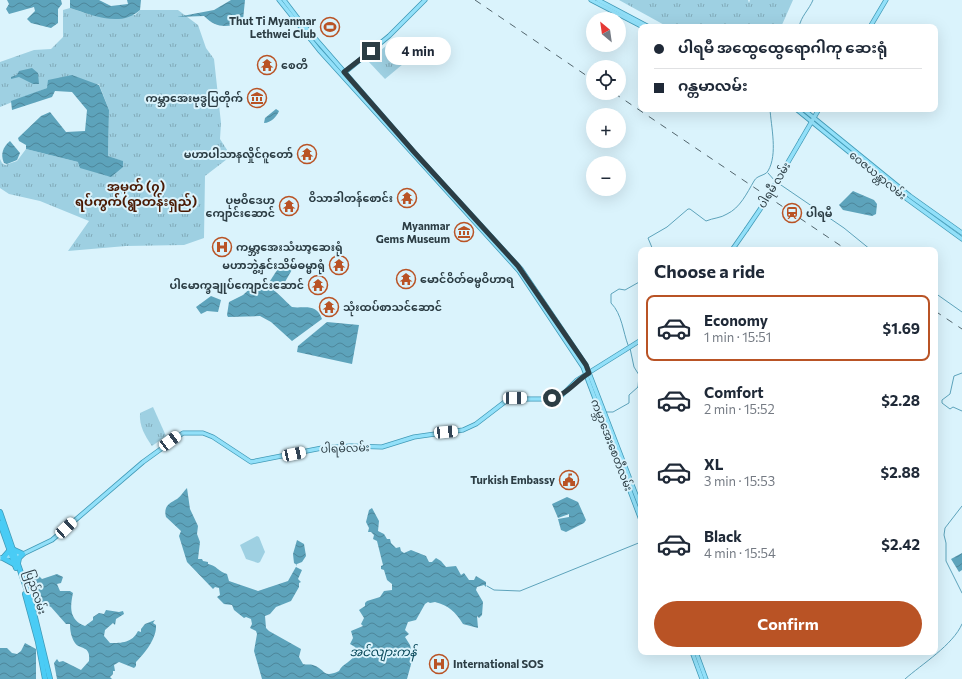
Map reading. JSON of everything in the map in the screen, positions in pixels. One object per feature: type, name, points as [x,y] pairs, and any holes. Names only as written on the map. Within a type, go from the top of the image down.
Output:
[{"type":"highway","name":"ပြည်လမ်း","points":[[0,512],[50,679]]},
{"type":"highway","name":"ပြည်လမ်း","points":[[0,523],[11,550]]},
{"type":"highway","points":[[11,550],[23,554],[19,558],[16,565],[11,561],[2,558],[11,550]]},
{"type":"highway","name":"ပြည်လမ်း","points":[[40,642],[45,679]]},
{"type":"main road","points":[[279,0],[304,33],[343,73]]},
{"type":"main road","points":[[284,0],[343,73],[386,122],[521,269],[584,366],[600,401],[638,505]]},
{"type":"main road","points":[[343,73],[389,36],[425,0]]},
{"type":"main road","points":[[591,0],[638,25]]},
{"type":"main road","points":[[598,0],[644,24]]},
{"type":"main road","points":[[872,24],[886,0]]},
{"type":"main road","points":[[806,112],[809,126]]},
{"type":"main road","name":"ဝေဇယန္တာလမ်း","points":[[807,112],[819,124],[868,164],[962,233]]},
{"type":"main road","points":[[809,126],[818,112]]},
{"type":"main road","points":[[809,126],[819,124],[819,112]]},
{"type":"main road","name":"ပါရမီ လမ်း","points":[[734,247],[760,211],[809,126]]},
{"type":"main road","name":"ဝေဇယန္တာလမ်း","points":[[868,164],[907,199],[962,239]]},
{"type":"main road","name":"ပါရမီလမ်း","points":[[2,558],[23,554],[52,540],[143,462],[183,433],[203,433],[213,437],[251,462],[322,448],[351,446],[382,447],[414,437],[463,430],[476,424],[506,402],[515,398],[554,398],[561,396],[577,380],[638,342]]},
{"type":"main road","points":[[584,366],[597,368]]},
{"type":"main road","points":[[577,380],[582,374],[584,366]]},
{"type":"main road","points":[[590,382],[591,375],[597,368]]},
{"type":"main road","points":[[577,380],[590,382]]},
{"type":"main road","name":"ကမ္ဘာအေးစေတီလမ်း","points":[[590,382],[595,403],[638,506]]},
{"type":"main road","points":[[595,403],[600,401]]},
{"type":"main road","points":[[693,655],[702,679]]},
{"type":"main road","points":[[697,655],[706,679]]},
{"type":"green space","points":[[619,0],[748,0],[749,3],[750,0],[793,0],[782,24],[663,24]]},
{"type":"green space","points":[[70,8],[91,15],[135,15],[140,10],[178,10],[198,25],[206,48],[214,59],[221,123],[220,139],[231,156],[205,176],[204,238],[184,245],[126,246],[68,251],[89,221],[40,201],[9,194],[0,188],[0,159],[5,165],[17,161],[26,149],[78,162],[122,161],[108,156],[109,110],[99,84],[47,88],[0,107],[0,62],[34,50],[51,49],[63,37],[63,10]]},
{"type":"green space","points":[[387,45],[403,64],[385,79],[368,61]]},
{"type":"green space","points":[[153,407],[166,436],[152,446],[143,431],[140,422],[140,413]]},
{"type":"green space","points":[[257,536],[259,537],[265,552],[258,563],[246,559],[240,545]]},
{"type":"water","points":[[7,0],[61,0],[62,4],[58,9],[58,23],[51,28],[31,23],[27,19],[35,11],[34,7],[9,14],[6,9],[9,4]]},
{"type":"water","points":[[70,0],[99,0],[111,6],[128,4],[127,0],[141,0],[140,10],[124,18],[115,19],[97,16],[70,8]]},
{"type":"water","points":[[231,0],[245,0],[243,20],[240,24],[220,26],[212,23],[204,16],[177,17],[214,10]]},
{"type":"water","points":[[32,68],[38,73],[39,84],[33,84],[19,77],[11,79],[11,77],[17,75],[19,71]]},
{"type":"water","points":[[72,75],[99,85],[109,110],[108,156],[123,161],[123,167],[111,177],[80,168],[78,162],[26,149],[26,145],[19,141],[18,138],[41,116],[50,112],[66,132],[85,131],[87,110],[72,92],[55,91],[52,97],[12,110],[11,101],[47,88],[48,80]]},
{"type":"water","points":[[276,109],[279,111],[275,117],[271,121],[264,123],[265,118]]},
{"type":"water","points":[[10,141],[20,153],[17,160],[7,164],[4,163],[2,154],[4,148]]},
{"type":"water","points":[[853,191],[874,200],[877,204],[876,214],[872,216],[843,210],[839,205]]},
{"type":"water","points":[[287,259],[293,263],[293,268],[282,287],[277,288],[270,281],[281,264]]},
{"type":"water","points":[[256,283],[261,283],[271,288],[292,307],[313,308],[322,319],[292,341],[271,322],[260,316],[228,317],[229,302],[243,295]]},
{"type":"water","points":[[211,296],[221,300],[218,312],[207,311],[201,314],[196,307]]},
{"type":"water","points":[[327,322],[359,325],[352,364],[297,352],[298,346]]},
{"type":"water","name":"အင်လျားကန်","points":[[187,488],[190,509],[198,526],[197,534],[200,542],[198,559],[208,562],[208,564],[227,574],[229,581],[258,591],[288,581],[296,566],[302,570],[298,579],[301,582],[299,583],[299,587],[291,601],[276,607],[270,614],[265,616],[266,628],[269,631],[301,649],[299,657],[303,664],[313,665],[327,674],[339,671],[356,653],[355,647],[350,644],[353,638],[351,631],[363,626],[361,624],[364,618],[359,610],[365,606],[367,601],[380,597],[384,591],[392,590],[392,584],[387,580],[384,570],[381,569],[381,566],[383,565],[377,541],[373,539],[374,535],[371,532],[368,532],[369,528],[366,522],[369,510],[372,508],[379,521],[378,531],[384,534],[387,539],[390,539],[391,543],[396,548],[400,547],[401,551],[404,553],[411,550],[426,556],[429,562],[432,562],[436,558],[446,567],[456,566],[461,575],[464,573],[469,580],[474,580],[476,576],[486,582],[486,587],[484,585],[477,587],[476,590],[483,602],[482,615],[479,618],[477,616],[478,628],[463,624],[454,612],[444,605],[435,602],[428,602],[425,604],[416,620],[408,622],[405,630],[409,634],[405,637],[410,645],[413,657],[407,679],[262,679],[254,651],[257,634],[256,631],[250,628],[252,624],[251,619],[246,617],[244,618],[234,610],[232,605],[224,604],[217,597],[220,595],[219,588],[215,587],[213,589],[187,562],[179,536],[181,531],[166,517],[165,510],[168,505],[178,498]]},
{"type":"water","points":[[567,497],[578,502],[586,520],[584,523],[566,532],[561,530],[558,519],[569,517],[569,514],[558,518],[552,504]]},
{"type":"water","points":[[297,540],[304,544],[306,556],[302,562],[297,565],[294,563],[293,554]]},
{"type":"water","points":[[962,553],[962,570],[959,572],[951,559]]},
{"type":"water","points":[[57,574],[63,577],[61,583],[57,584],[60,591],[70,591],[73,593],[71,608],[73,617],[85,626],[93,620],[93,617],[99,613],[104,614],[106,610],[119,612],[123,611],[124,614],[116,619],[115,625],[113,623],[105,630],[104,636],[110,643],[126,642],[130,640],[138,631],[141,632],[141,629],[145,624],[155,620],[153,623],[156,625],[155,635],[147,650],[136,662],[136,666],[134,668],[119,662],[114,665],[115,671],[113,671],[113,674],[110,677],[112,679],[57,679],[54,663],[57,659],[59,662],[63,661],[81,670],[89,661],[89,656],[87,650],[75,643],[71,634],[70,624],[66,624],[51,607],[38,601],[31,579],[39,576],[42,579]]},
{"type":"water","points":[[25,643],[36,649],[36,679],[0,679],[0,648],[7,648],[12,653],[17,654],[21,651]]},
{"type":"waterway","points":[[800,24],[813,0]]},
{"type":"waterway","points":[[652,247],[648,238],[667,227],[688,209],[706,221],[725,215],[732,211],[746,195],[755,179],[767,173],[773,157],[770,112]]},
{"type":"waterway","points":[[768,173],[775,181]]},
{"type":"waterway","points":[[778,183],[844,228],[867,247]]},
{"type":"waterway","points":[[628,345],[618,312],[611,303],[611,294],[619,289],[625,290],[638,283]]},
{"type":"waterway","points":[[938,295],[962,312]]},
{"type":"waterway","points":[[630,348],[634,367],[638,373]]},
{"type":"waterway","points":[[962,373],[954,376],[950,394],[942,400],[942,403],[950,409],[953,407],[962,411]]},
{"type":"waterway","points":[[605,412],[613,412],[629,403],[629,395],[638,387]]},
{"type":"waterway","points":[[962,506],[945,528],[944,535],[946,543],[946,561],[962,593]]},
{"type":"waterway","points":[[487,586],[494,590],[520,591],[638,543]]},
{"type":"waterway","points":[[938,652],[958,632],[962,624]]},
{"type":"waterway","points":[[905,679],[935,655]]},
{"type":"railway","points":[[475,0],[586,75]]},
{"type":"railway","points":[[624,100],[638,109]]},
{"type":"railway","points":[[642,112],[843,247]]},
{"type":"railway","points":[[938,313],[962,329]]},
{"type":"place","name":"Thut Ti Myanmar Lethwei Club","points":[[330,27]]},
{"type":"place","name":"စေတီ","points":[[267,65]]},
{"type":"place","name":"ကမ္ဘာအေးဗုဒ္ဓပြတိုက်","points":[[257,98]]},
{"type":"place","name":"မဟာပါသာနလှိုင်ဂူတော်","points":[[307,154]]},
{"type":"place","name":"ဝိသာခါတန်စောင်း","points":[[407,198]]},
{"type":"place","name":"ပုဗ္ဗဝိဒေဟ ကျောင်းဆောင်","points":[[289,206]]},
{"type":"place","name":"ပါရမီ","points":[[792,213]]},
{"type":"place","name":"Myanmar Gems Museum","points":[[464,232]]},
{"type":"place","name":"ကမ္ဘာ့အေးသံဃာ့ဆေးရုံ","points":[[222,247]]},
{"type":"place","name":"မဟာဘွဲ့နှင်းသိမ်ဓမ္မာရုံ","points":[[339,265]]},
{"type":"place","name":"မောင်ဝိတ်ဓမ္မဝိဟာရ","points":[[406,279]]},
{"type":"place","name":"ပါမောက္ခချုပ်ကျောင်းဆောင်","points":[[318,285]]},
{"type":"place","name":"သုံးထပ်စာသင်ဆောင်","points":[[329,307]]},
{"type":"place","name":"Turkish Embassy","points":[[569,480]]},
{"type":"place","name":"International SOS","points":[[439,664]]},
{"type":"district","name":"အမှတ် (၇) ရပ်ကွက်(ရွာတန်းရှည်)","points":[[136,194]]},
{"type":"route","points":[[371,51],[344,72],[414,152],[521,269],[586,365],[589,373],[577,380],[561,396],[552,398]]}]
